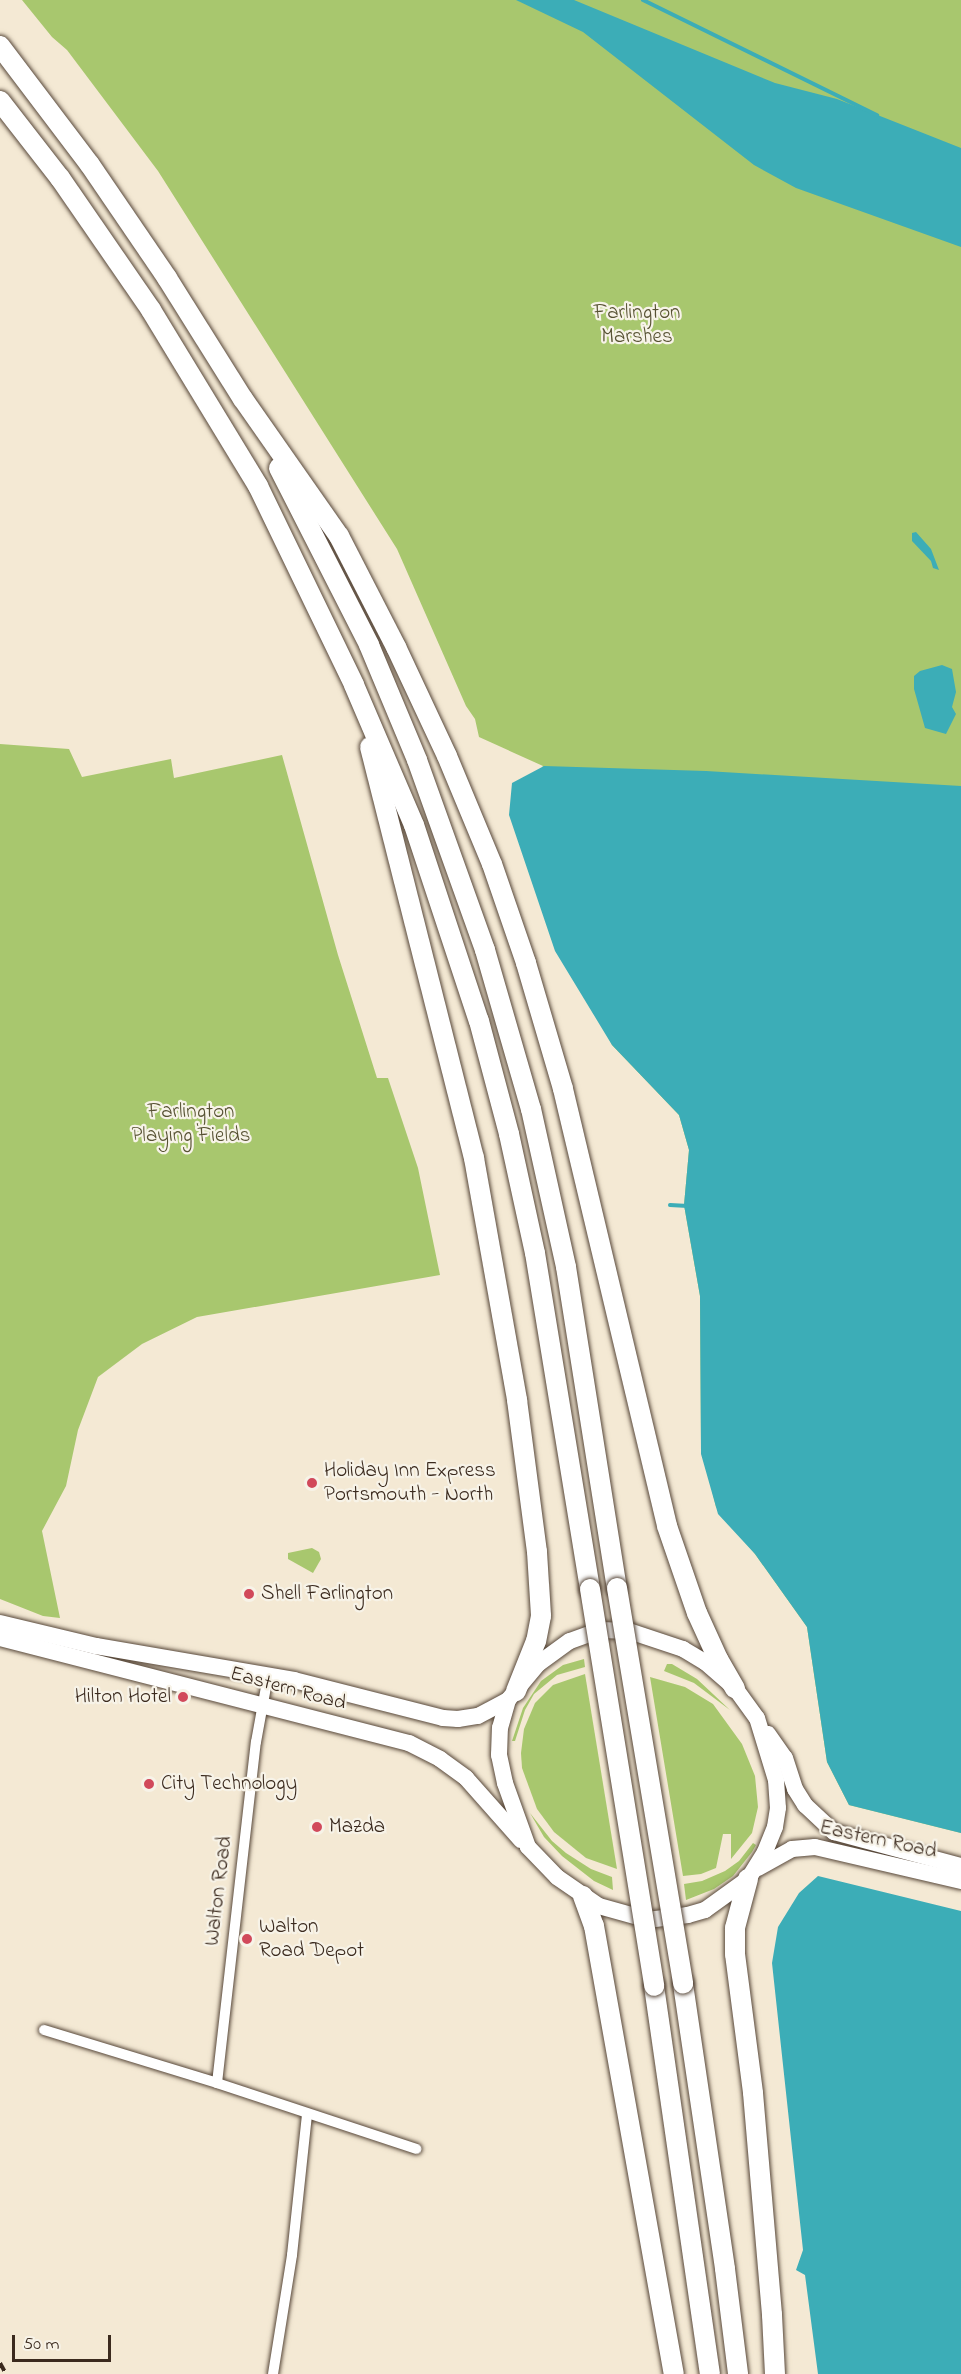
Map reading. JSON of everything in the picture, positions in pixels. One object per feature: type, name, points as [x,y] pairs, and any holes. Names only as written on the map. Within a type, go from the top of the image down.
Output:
[{"type":"highway","points":[[0,46],[90,165],[167,278],[243,399],[339,536],[396,647],[447,756],[492,864],[526,963],[563,1089],[667,1526],[697,1613],[718,1659],[735,1688]]},
{"type":"highway","points":[[0,101],[60,178],[151,310],[246,466],[354,685],[414,825],[479,1021],[509,1134],[535,1253],[654,1986],[710,2374]]},
{"type":"highway","points":[[243,399],[369,645],[417,760],[486,950],[531,1110],[566,1267],[683,1984],[726,2269],[738,2374]]},
{"type":"highway","points":[[354,685],[474,1158],[517,1401],[537,1552],[541,1616],[536,1641],[512,1696]]},
{"type":"highway","points":[[751,1875],[735,1928],[735,1954],[753,2093],[775,2374]]},
{"type":"highway","points":[[583,1896],[594,1926],[674,2374]]},
{"type":"main road","name":"Eastern Road","points":[[0,1623],[96,1646],[268,1676],[443,1718],[458,1719],[478,1716],[512,1696],[538,1664],[570,1641],[589,1634],[614,1630],[641,1634],[683,1649],[705,1662],[735,1688],[785,1758],[800,1796],[826,1826],[842,1836],[961,1866]]},
{"type":"main road","name":"Eastern Road","points":[[0,1638],[262,1704],[311,1720],[409,1743],[428,1752],[466,1778],[541,1863],[583,1896],[599,1906],[637,1918],[667,1918],[705,1910],[751,1875],[792,1849],[815,1847],[961,1881]]},
{"type":"main road","points":[[512,1696],[500,1728],[499,1755],[504,1783],[528,1847]]},
{"type":"main road","points":[[751,1875],[770,1839],[778,1808],[776,1780],[758,1718]]},
{"type":"street","name":"Walton Road","points":[[217,2083],[262,1704],[268,1676]]},
{"type":"street","points":[[44,2030],[217,2083],[416,2149]]},
{"type":"street","points":[[273,2374],[292,2255],[307,2114]]},
{"type":"green space","name":"Farlington Marshes","points":[[22,0],[961,0],[961,1833],[849,1805],[827,1762],[807,1627],[755,1554],[716,1507],[701,1445],[700,1296],[684,1205],[689,1150],[679,1115],[612,1045],[587,992],[528,790],[543,766],[479,737],[475,719],[466,706],[397,549],[158,171],[67,50],[52,37]]},
{"type":"green space","name":"Farlington Playing Fields","points":[[0,744],[69,749],[82,777],[171,759],[174,778],[282,755],[338,955],[377,1078],[388,1078],[418,1168],[440,1275],[197,1317],[142,1344],[98,1377],[78,1430],[66,1486],[42,1531],[60,1618],[43,1616],[0,1599]]},
{"type":"green space","points":[[312,1548],[319,1552],[321,1559],[313,1573],[288,1559],[288,1553]]},
{"type":"green space","points":[[584,1659],[585,1667],[557,1675],[534,1694],[525,1710],[515,1741],[512,1741],[523,1708],[541,1681],[563,1665]]},
{"type":"green space","points":[[667,1664],[672,1664],[697,1679],[730,1710],[694,1683],[664,1671]]},
{"type":"green space","points":[[585,1674],[617,1869],[586,1858],[554,1832],[537,1809],[522,1768],[524,1729],[535,1703],[553,1685]]},
{"type":"green space","points":[[650,1677],[685,1687],[713,1704],[742,1744],[755,1776],[758,1807],[752,1833],[731,1859],[731,1834],[723,1834],[716,1868],[701,1874],[683,1876]]},
{"type":"green space","points":[[530,1813],[552,1841],[566,1853],[591,1869],[612,1877],[613,1890],[594,1881],[562,1856],[544,1837]]},
{"type":"green space","points":[[753,1843],[756,1845],[752,1852],[733,1876],[714,1889],[686,1900],[684,1884],[702,1881],[725,1871],[739,1861]]},
{"type":"water","points":[[516,0],[574,0],[775,83],[837,99],[961,148],[961,247],[796,188],[754,165],[583,32]]},
{"type":"water","points":[[916,532],[931,549],[939,570],[933,568],[931,561],[912,541],[912,533]]},
{"type":"water","points":[[942,665],[952,669],[956,692],[952,707],[956,714],[946,734],[925,728],[914,689],[914,676],[920,671]]},
{"type":"water","points":[[544,766],[706,771],[961,786],[961,1833],[849,1805],[827,1762],[807,1627],[755,1554],[718,1514],[701,1454],[700,1296],[684,1205],[689,1150],[679,1115],[612,1045],[555,951],[509,815],[512,783]]},
{"type":"water","points":[[818,1876],[961,1911],[961,2374],[818,2374],[805,2275],[796,2270],[803,2250],[772,1963],[778,1927],[799,1893]]},
{"type":"waterway","points":[[643,0],[877,115]]},
{"type":"waterway","points":[[670,1205],[688,1206]]},
{"type":"railway","points":[[0,2363],[6,2374]]},
{"type":"place","name":"Holiday Inn Express Portsmouth - North","points":[[312,1483]]},
{"type":"place","name":"Shell Farlington","points":[[249,1594]]},
{"type":"place","name":"Hilton Hotel","points":[[183,1697]]},
{"type":"place","name":"City Technology","points":[[149,1784]]},
{"type":"place","name":"Mazda","points":[[317,1827]]},
{"type":"place","name":"Walton Road Depot","points":[[247,1939]]}]
